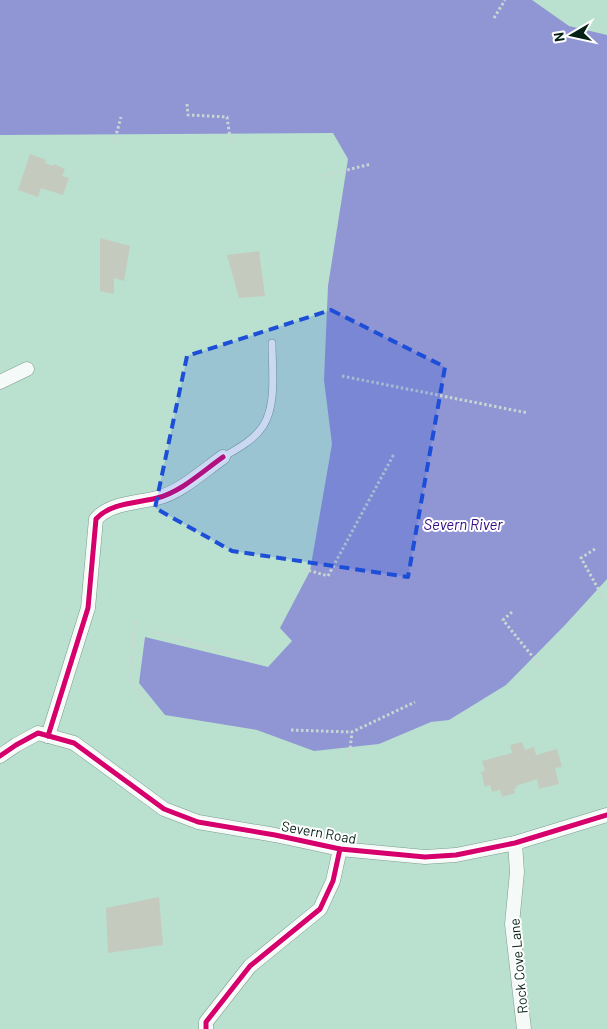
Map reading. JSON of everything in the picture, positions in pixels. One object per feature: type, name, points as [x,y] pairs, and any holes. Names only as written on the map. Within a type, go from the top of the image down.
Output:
[{"type":"street","points":[[0,382],[27,369]]},
{"type":"street","points":[[48,736],[88,608],[96,520],[102,512],[112,508],[167,495],[223,457]]},
{"type":"street","name":"Severn Road","points":[[0,756],[38,733],[74,743],[164,809],[198,822],[276,835],[340,849],[425,856],[456,855],[514,843],[607,815]]},
{"type":"street","name":"Rock Cove Lane","points":[[514,843],[517,872],[512,924],[524,1029]]},
{"type":"street","points":[[206,1029],[206,1022],[250,966],[320,909],[333,881],[340,849]]},
{"type":"lane","points":[[223,457],[252,437],[262,427],[271,407],[272,343]]},
{"type":"path","points":[[494,18],[505,0]]},
{"type":"path","points":[[187,104],[188,115],[227,117],[231,145]]},
{"type":"path","points":[[114,143],[121,117]]},
{"type":"path","points":[[323,176],[371,164]]},
{"type":"path","points":[[342,376],[528,413]]},
{"type":"path","points":[[304,569],[328,576],[394,454]]},
{"type":"path","points":[[595,549],[581,558],[605,601]]},
{"type":"path","points":[[512,612],[503,620],[541,667]]},
{"type":"path","points":[[135,621],[130,678],[153,712]]},
{"type":"path","points":[[152,632],[253,659]]},
{"type":"path","points":[[291,730],[352,732],[415,702]]},
{"type":"path","points":[[349,758],[352,732]]},
{"type":"highlighted area","points":[[331,310],[445,367],[408,577],[232,551],[155,508],[187,356]]},
{"type":"water","name":"Severn River","points":[[0,0],[532,0],[569,26],[607,35],[607,579],[506,685],[449,720],[431,722],[379,744],[314,751],[257,730],[165,715],[139,683],[145,637],[268,667],[292,641],[280,628],[310,571],[332,444],[324,380],[328,286],[348,159],[333,133],[0,135]]},
{"type":"building","points":[[30,154],[46,160],[45,163],[53,166],[54,164],[65,169],[62,176],[69,178],[63,195],[41,188],[38,197],[18,190]]},
{"type":"building","points":[[100,238],[130,246],[124,281],[114,278],[114,294],[100,291]]},
{"type":"building","points":[[259,251],[265,296],[239,298],[227,255]]},
{"type":"building","points":[[522,742],[525,750],[534,747],[536,755],[557,749],[562,767],[555,768],[559,784],[539,789],[537,779],[516,786],[517,788],[514,789],[515,793],[502,797],[500,790],[492,792],[490,785],[485,787],[481,772],[485,771],[482,761],[512,753],[510,745]]},
{"type":"building","points":[[159,897],[163,945],[108,953],[106,908]]},
{"type":"cycle path","points":[[48,736],[88,608],[96,519],[109,510],[124,504],[157,498],[175,491],[192,481],[223,457]]},
{"type":"cycle path","points":[[0,756],[38,733],[74,743],[164,809],[198,822],[275,835],[340,849],[425,857],[456,855],[515,843],[607,815]]},
{"type":"cycle path","points":[[206,1029],[206,1022],[250,966],[320,909],[333,881],[340,849]]}]
